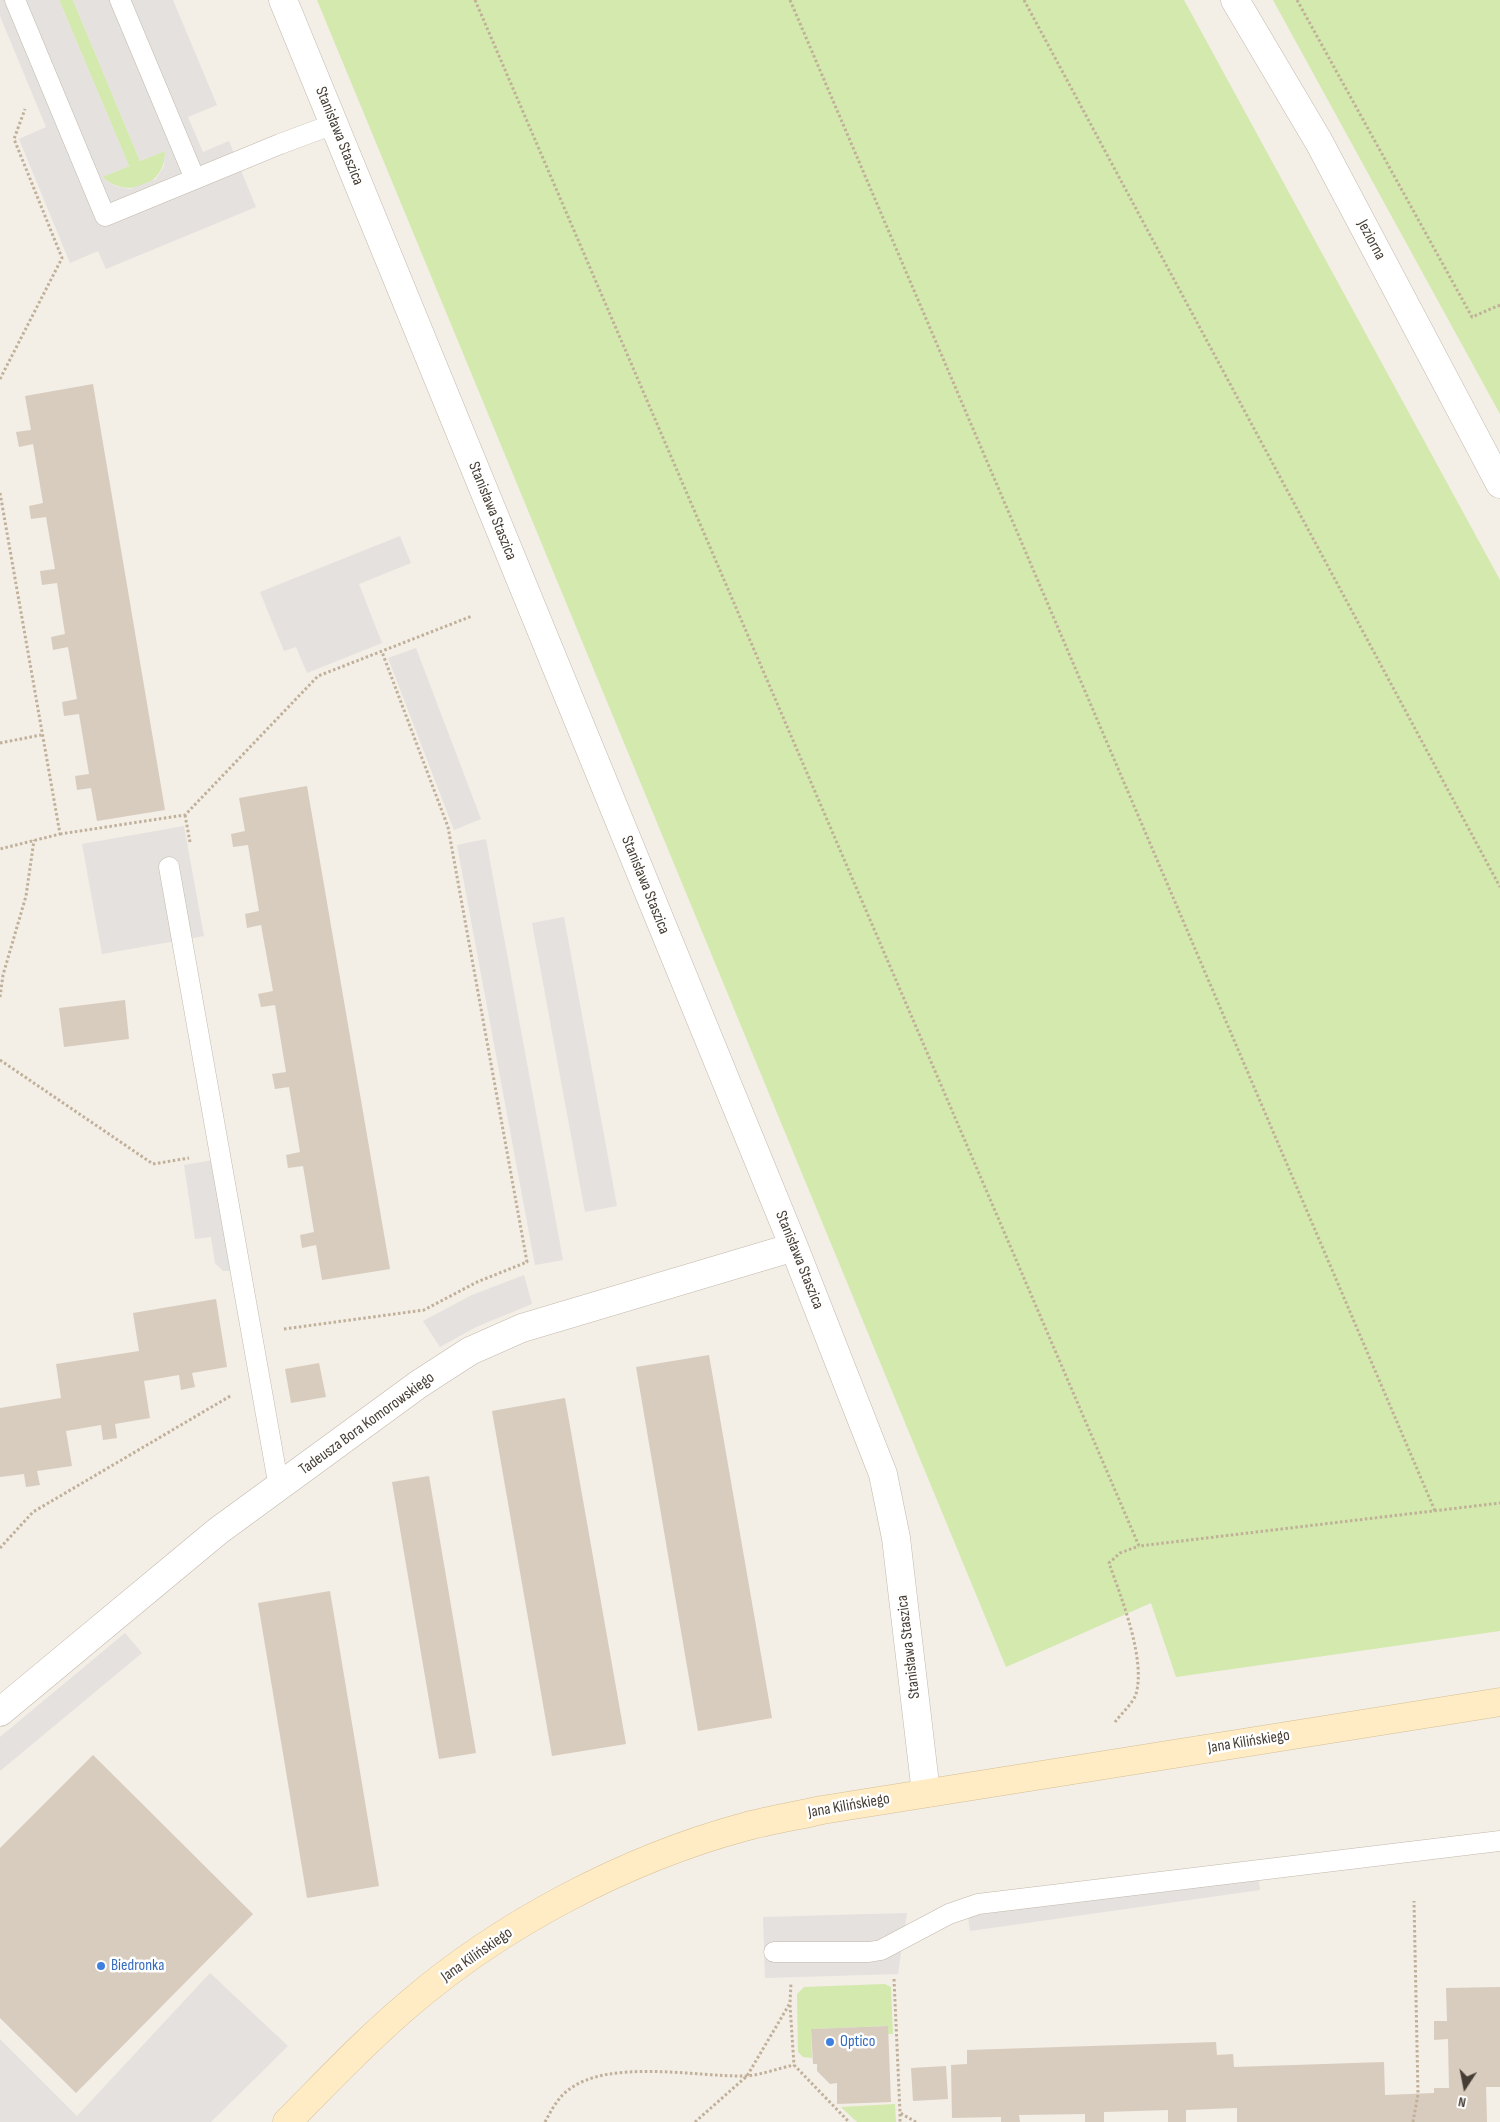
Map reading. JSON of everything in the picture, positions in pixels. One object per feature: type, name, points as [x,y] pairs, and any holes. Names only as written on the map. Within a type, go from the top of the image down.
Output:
[{"type":"main road","name":"Jana Kilińskiego","points":[[287,2122],[410,2003],[515,1928],[567,1898],[638,1863],[744,1827],[822,1810],[1500,1702]]},
{"type":"street","name":"Stanisława Staszica","points":[[283,0],[794,1247],[883,1474],[890,1504],[926,1793]]},
{"type":"street","name":"Jeziorna","points":[[1235,0],[1319,142],[1500,484]]},
{"type":"street","name":"Tadeusza Bora Komorowskiego","points":[[0,1712],[218,1531],[419,1384],[470,1350],[522,1328],[794,1247]]},
{"type":"lane","points":[[15,0],[105,216],[334,124]]},
{"type":"lane","points":[[120,0],[194,179]]},
{"type":"lane","points":[[169,867],[279,1488]]},
{"type":"lane","points":[[774,1952],[869,1952],[881,1950],[949,1914],[978,1904],[1500,1840]]},
{"type":"path","points":[[475,0],[1139,1546]]},
{"type":"path","points":[[790,0],[1435,1511]]},
{"type":"path","points":[[1024,0],[1500,887]]},
{"type":"path","points":[[1297,0],[1472,317],[1500,305]]},
{"type":"path","points":[[0,379],[62,258],[14,139],[28,102]]},
{"type":"path","points":[[0,493],[60,834]]},
{"type":"path","points":[[0,849],[60,834],[185,816],[318,676],[472,616]]},
{"type":"path","points":[[282,1329],[424,1310],[477,1282],[527,1262],[448,827],[382,652]]},
{"type":"path","points":[[0,743],[42,736]]},
{"type":"path","points":[[185,816],[190,844]]},
{"type":"path","points":[[0,997],[2,975],[26,896],[34,840]]},
{"type":"path","points":[[0,1060],[153,1164],[220,1152]]},
{"type":"path","points":[[0,1548],[34,1512],[240,1390],[261,1386]]},
{"type":"path","points":[[1115,1722],[1136,1695],[1138,1666],[1127,1614],[1109,1563],[1120,1553],[1139,1546],[1500,1503]]},
{"type":"path","points":[[1413,2122],[1418,2094],[1414,1901]]},
{"type":"path","points":[[886,1980],[896,1980],[900,2122]]},
{"type":"path","points":[[800,1983],[790,1983],[794,2065],[849,2122]]},
{"type":"path","points":[[695,2122],[748,2076],[790,2003]]},
{"type":"path","points":[[545,2122],[552,2109],[567,2091],[583,2081],[605,2074],[629,2072],[748,2076],[794,2065]]},
{"type":"path","points":[[900,2113],[916,2122]]},
{"type":"green space","points":[[59,0],[73,0],[140,161],[165,151],[164,163],[159,173],[143,185],[133,188],[123,187],[112,184],[102,177],[129,166]]},
{"type":"green space","points":[[317,0],[1184,0],[1500,580],[1500,1631],[1176,1677],[1151,1603],[1006,1667]]},
{"type":"green space","points":[[1273,0],[1500,0],[1500,414]]},
{"type":"green space","points":[[885,1984],[891,1987],[893,2034],[888,2034],[887,2026],[811,2029],[812,2058],[803,2057],[798,2052],[797,1994],[804,1987]]},
{"type":"green space","points":[[895,2104],[896,2122],[857,2122],[841,2107]]},
{"type":"shaded area","points":[[0,0],[59,0],[129,166],[102,177],[115,186],[130,189],[156,179],[164,166],[165,151],[140,161],[73,0],[173,0],[217,105],[188,117],[203,152],[229,141],[256,207],[106,269],[98,251],[70,263],[19,139],[46,127],[0,16]]},
{"type":"shaded area","points":[[400,536],[411,563],[359,584],[382,643],[307,673],[296,647],[284,651],[260,592]]},
{"type":"shaded area","points":[[416,648],[481,819],[454,830],[388,658]]},
{"type":"shaded area","points":[[184,826],[204,936],[102,954],[82,844]]},
{"type":"shaded area","points":[[486,839],[563,1260],[535,1265],[457,845]]},
{"type":"shaded area","points":[[564,917],[617,1206],[585,1212],[532,923]]},
{"type":"shaded area","points":[[213,1160],[230,1271],[223,1271],[215,1263],[211,1237],[195,1239],[184,1165]]},
{"type":"shaded area","points":[[524,1275],[532,1304],[476,1327],[440,1347],[423,1321],[472,1295]]},
{"type":"shaded area","points":[[125,1633],[142,1653],[0,1771],[0,1737]]},
{"type":"shaded area","points":[[1258,1876],[1260,1890],[970,1931],[968,1916]]},
{"type":"shaded area","points":[[907,1913],[898,1974],[765,1978],[763,1917]]},
{"type":"shaded area","points":[[210,1973],[288,2046],[211,2122],[0,2122],[0,2039],[77,2116]]},
{"type":"building","points":[[93,384],[165,810],[97,821],[91,788],[77,790],[75,776],[89,774],[79,714],[64,716],[62,702],[77,699],[68,647],[53,650],[51,637],[65,634],[57,583],[42,585],[40,571],[55,569],[46,517],[31,519],[29,506],[43,503],[33,444],[19,447],[16,432],[31,430],[25,396]]},
{"type":"building","points":[[307,786],[390,1269],[322,1280],[316,1245],[302,1248],[300,1235],[314,1232],[303,1166],[288,1168],[286,1155],[300,1152],[289,1087],[275,1089],[272,1074],[286,1072],[275,1005],[261,1007],[258,994],[273,991],[261,925],[247,928],[245,914],[259,911],[248,845],[233,847],[231,834],[245,831],[239,798]]},
{"type":"building","points":[[125,1000],[129,1039],[64,1047],[59,1008]]},
{"type":"building","points":[[216,1299],[227,1367],[192,1373],[195,1387],[181,1390],[179,1375],[144,1381],[150,1418],[115,1424],[117,1438],[103,1440],[101,1425],[66,1431],[72,1466],[37,1471],[40,1485],[26,1487],[24,1474],[0,1477],[0,1408],[61,1398],[56,1364],[139,1351],[133,1313]]},
{"type":"building","points":[[709,1355],[772,1718],[698,1731],[636,1367]]},
{"type":"building","points":[[319,1363],[326,1397],[291,1403],[285,1369]]},
{"type":"building","points":[[565,1398],[626,1744],[552,1756],[492,1411]]},
{"type":"building","points":[[429,1476],[476,1753],[439,1759],[392,1482]]},
{"type":"building","points":[[330,1591],[379,1886],[307,1898],[258,1603]]},
{"type":"building","name":"Biedronka","points":[[93,1755],[253,1914],[76,2093],[0,2018],[0,1848]]},
{"type":"building","points":[[1500,1987],[1500,2087],[1486,2087],[1487,2122],[1237,2122],[1237,2108],[1186,2110],[1186,2122],[1168,2122],[1168,2110],[1104,2112],[1104,2122],[1085,2122],[1085,2114],[1019,2115],[1020,2122],[1001,2122],[1001,2117],[952,2118],[951,2065],[967,2064],[967,2050],[1216,2042],[1217,2055],[1233,2054],[1234,2067],[1384,2062],[1385,2095],[1434,2093],[1434,2088],[1449,2088],[1448,2039],[1434,2040],[1434,2021],[1447,2021],[1446,1988]]},
{"type":"building","points":[[888,2026],[891,2102],[837,2104],[837,2083],[830,2084],[817,2071],[817,2064],[813,2064],[811,2029]]},
{"type":"building","points":[[946,2066],[948,2099],[913,2101],[911,2068]]},
{"type":"place","name":"Biedronka","points":[[101,1966]]},
{"type":"place","name":"Optico","points":[[830,2042]]}]
